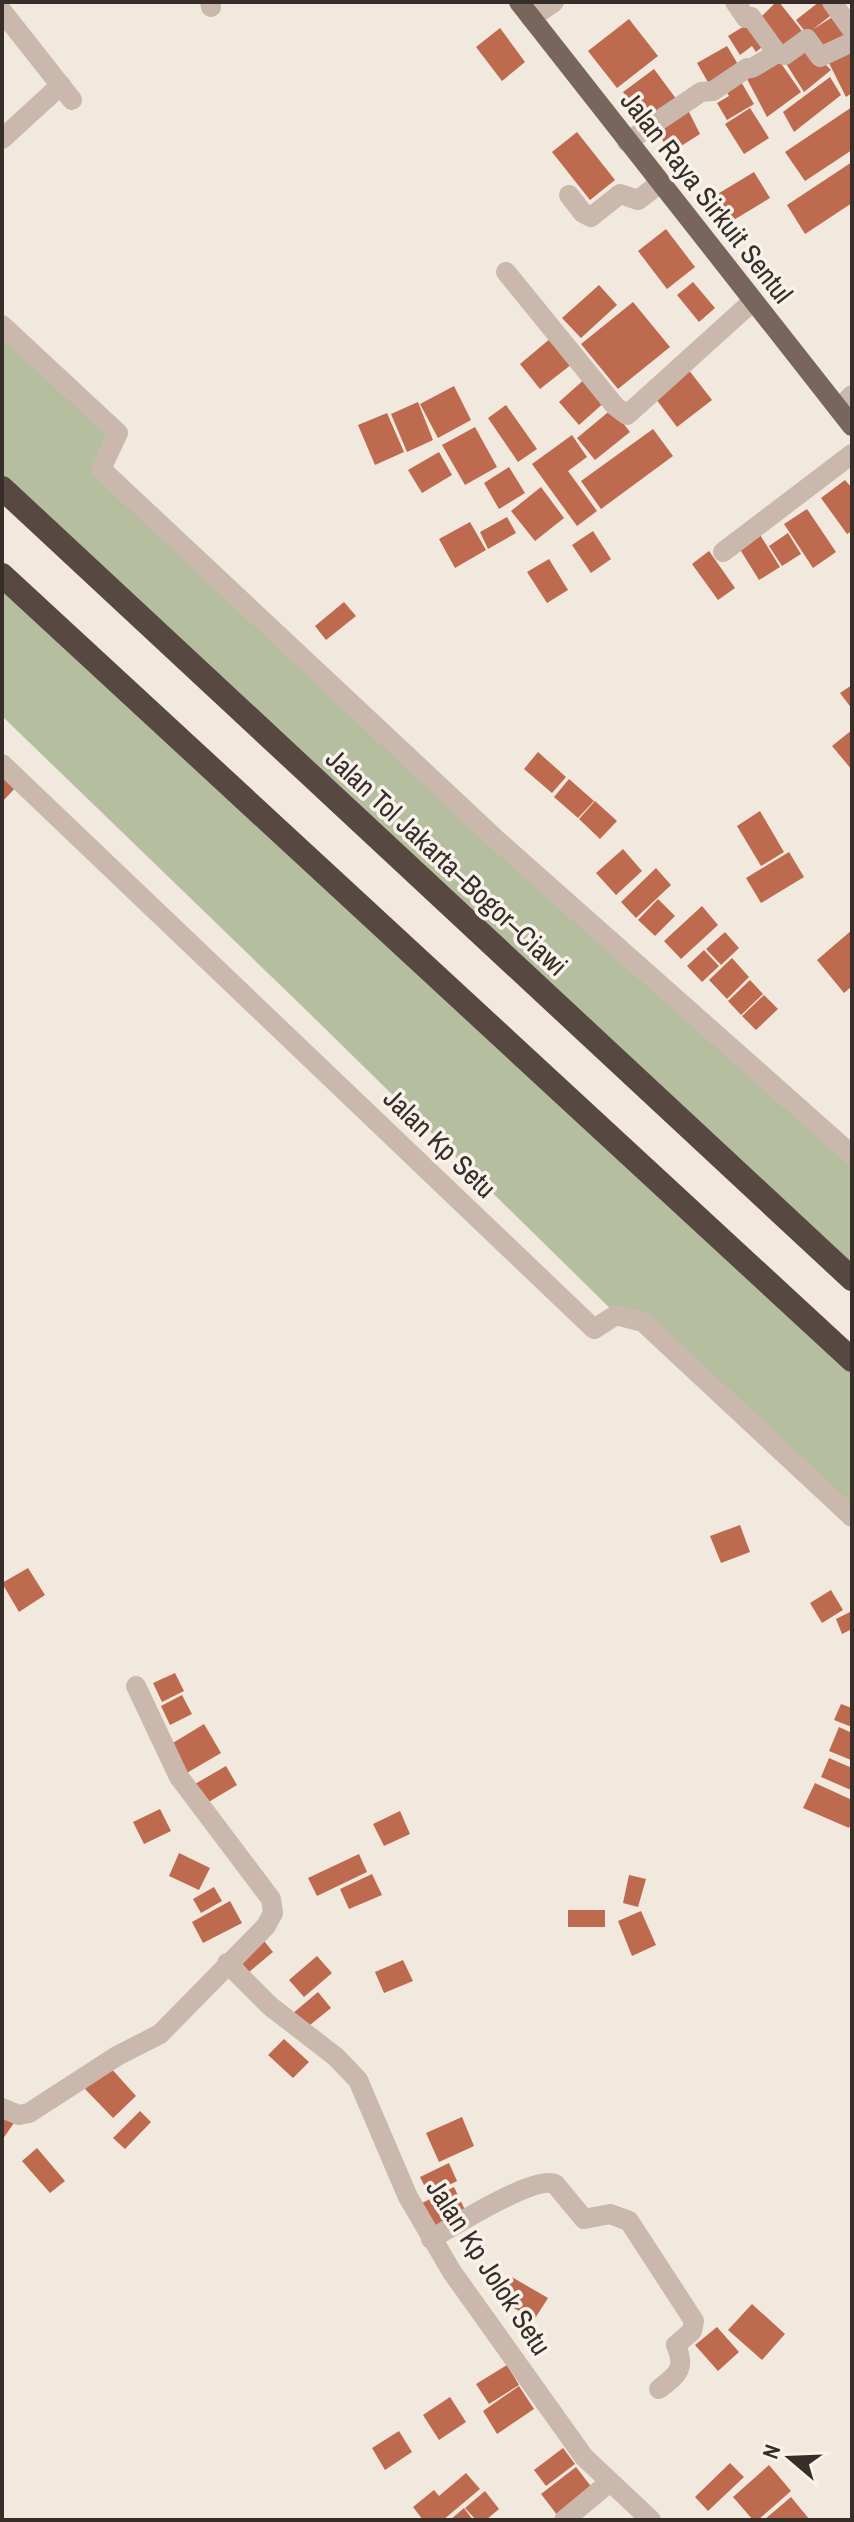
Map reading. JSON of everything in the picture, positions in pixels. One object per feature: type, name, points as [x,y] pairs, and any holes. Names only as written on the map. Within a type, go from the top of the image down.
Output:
[{"type":"highway","name":"Jalan Tol Jakarta–Bogor–Ciawi","points":[[2,488],[852,1279]]},
{"type":"highway","points":[[2,575],[852,1360]]},
{"type":"main road","name":"Jalan Raya Sirkuit Sentul","points":[[525,10],[753,301],[845,402],[852,426]]},
{"type":"street","points":[[525,10],[554,2]]},
{"type":"street","points":[[735,2],[746,18],[751,17],[777,53],[785,55],[807,39],[820,57],[852,42]]},
{"type":"street","points":[[832,2],[852,30]]},
{"type":"street","points":[[2,11],[66,93],[2,139]]},
{"type":"street","points":[[627,142],[701,92],[713,91],[747,68],[777,53]]},
{"type":"street","points":[[569,195],[583,213],[591,217],[620,194],[638,200],[659,184]]},
{"type":"street","points":[[506,272],[615,406],[627,415],[753,301]]},
{"type":"street","points":[[2,325],[118,433],[101,469],[498,841],[852,1155]]},
{"type":"street","points":[[723,552],[852,454]]},
{"type":"street","name":"Jalan Kp Setu","points":[[2,764],[594,1329],[616,1315],[643,1322],[852,1517]]},
{"type":"street","points":[[2,2108],[19,2115],[29,2113],[117,2056],[160,2034],[266,1926],[273,1913],[271,1899],[179,1777],[136,1686]]},
{"type":"street","name":"Jalan Kp Jolok Setu","points":[[227,1963],[270,2006],[336,2057],[358,2080],[408,2197],[431,2239],[584,2457],[651,2520]]},
{"type":"street","points":[[431,2239],[522,2189],[541,2182],[555,2184],[584,2219],[610,2214],[629,2221],[694,2321],[692,2331],[676,2345],[682,2357],[681,2366],[659,2389]]},
{"type":"street","points":[[564,2520],[610,2482]]},
{"type":"green space","points":[[2,322],[118,433],[101,468],[852,1155],[852,1279],[2,488]]},
{"type":"green space","points":[[2,575],[852,1360],[852,1514],[643,1322],[617,1315],[2,716]]},
{"type":"building","points":[[776,2],[802,31],[778,49],[756,22]]},
{"type":"building","points":[[819,2],[824,2],[834,13],[812,30],[837,14],[850,37],[821,52],[796,20]]},
{"type":"building","points":[[629,19],[658,56],[617,88],[588,51]]},
{"type":"building","points":[[751,22],[766,44],[756,52],[752,46],[740,55],[728,36]]},
{"type":"building","points":[[500,28],[525,62],[502,81],[476,47]]},
{"type":"building","points":[[727,46],[739,66],[709,84],[697,63]]},
{"type":"building","points":[[806,46],[831,70],[804,92],[785,62]]},
{"type":"building","points":[[852,50],[852,93],[846,97],[829,63]]},
{"type":"building","points":[[778,59],[801,92],[767,117],[747,79]]},
{"type":"building","points":[[654,69],[677,100],[646,123],[623,92]]},
{"type":"building","points":[[830,77],[841,95],[794,132],[783,112]]},
{"type":"building","points":[[740,80],[754,104],[727,120],[717,103],[729,96],[725,89]]},
{"type":"building","points":[[852,107],[852,150],[805,181],[785,152]]},
{"type":"building","points":[[687,108],[700,134],[670,153],[657,131]]},
{"type":"building","points":[[750,108],[769,138],[744,154],[725,124]]},
{"type":"building","points":[[577,132],[615,180],[590,200],[552,152]]},
{"type":"building","points":[[852,162],[852,203],[805,234],[787,205]]},
{"type":"building","points":[[754,172],[770,198],[727,224],[711,198]]},
{"type":"building","points":[[666,229],[695,267],[667,289],[638,251]]},
{"type":"building","points":[[693,282],[715,308],[699,322],[677,295]]},
{"type":"building","points":[[599,285],[617,305],[581,338],[562,318]]},
{"type":"building","points":[[633,302],[670,347],[618,389],[581,344]]},
{"type":"building","points":[[551,338],[572,364],[540,389],[520,364]]},
{"type":"building","points":[[688,369],[712,400],[677,427],[653,395]]},
{"type":"building","points":[[587,377],[607,400],[579,425],[559,402]]},
{"type":"building","points":[[454,386],[471,420],[438,438],[420,404]]},
{"type":"building","points":[[418,402],[433,440],[407,452],[391,414]]},
{"type":"building","points":[[506,405],[537,449],[518,462],[488,418]]},
{"type":"building","points":[[612,409],[630,432],[595,460],[577,438]]},
{"type":"building","points":[[387,413],[404,452],[375,465],[358,425]]},
{"type":"building","points":[[475,427],[497,467],[465,485],[442,445]]},
{"type":"building","points":[[653,429],[673,456],[601,509],[581,481]]},
{"type":"building","points":[[572,435],[587,457],[568,471],[597,511],[577,526],[532,464]]},
{"type":"building","points":[[439,452],[452,475],[422,493],[408,470]]},
{"type":"building","points":[[509,467],[525,493],[499,509],[484,483]]},
{"type":"building","points":[[845,480],[852,488],[852,531],[847,534],[821,498]]},
{"type":"building","points":[[541,487],[564,518],[535,541],[511,511]]},
{"type":"building","points":[[807,509],[836,552],[813,568],[784,524]]},
{"type":"building","points":[[507,517],[516,533],[488,549],[480,532]]},
{"type":"building","points":[[470,522],[486,550],[455,568],[439,539]]},
{"type":"building","points":[[757,530],[780,567],[759,580],[736,543]]},
{"type":"building","points":[[593,531],[611,559],[591,573],[572,545]]},
{"type":"building","points":[[788,533],[801,554],[782,566],[769,546]]},
{"type":"building","points":[[709,551],[735,588],[718,600],[692,564]]},
{"type":"building","points":[[549,559],[568,590],[547,603],[527,572]]},
{"type":"building","points":[[344,602],[356,616],[326,640],[315,626]]},
{"type":"building","points":[[852,685],[852,709],[840,693]]},
{"type":"building","points":[[852,730],[852,770],[832,746]]},
{"type":"building","points":[[538,752],[566,777],[552,793],[524,769]]},
{"type":"building","points":[[2,770],[18,785],[2,802]]},
{"type":"building","points":[[569,779],[594,801],[578,818],[554,797]]},
{"type":"building","points":[[595,801],[617,821],[600,839],[579,819]]},
{"type":"building","points":[[760,811],[784,852],[761,866],[737,826]]},
{"type":"building","points":[[623,849],[642,871],[616,895],[596,873]]},
{"type":"building","points":[[789,852],[804,877],[761,903],[746,878]]},
{"type":"building","points":[[656,868],[671,885],[636,918],[621,902]]},
{"type":"building","points":[[658,899],[675,916],[655,936],[638,920]]},
{"type":"building","points":[[702,906],[718,925],[681,959],[664,941]]},
{"type":"building","points":[[852,930],[852,986],[844,993],[817,960]]},
{"type":"building","points":[[725,932],[739,948],[721,965],[706,949]]},
{"type":"building","points":[[704,950],[719,966],[702,982],[687,966]]},
{"type":"building","points":[[732,958],[749,977],[727,999],[709,980]]},
{"type":"building","points":[[750,980],[763,994],[741,1015],[728,1001]]},
{"type":"building","points":[[764,995],[778,1009],[756,1030],[742,1016]]},
{"type":"building","points":[[740,1525],[750,1552],[721,1563],[710,1536]]},
{"type":"building","points":[[28,1568],[45,1595],[19,1612],[2,1583]]},
{"type":"building","points":[[831,1590],[843,1610],[822,1623],[810,1603]]},
{"type":"building","points":[[852,1611],[852,1629],[842,1634],[836,1619]]},
{"type":"building","points":[[175,1673],[184,1691],[162,1702],[153,1683]]},
{"type":"building","points":[[182,1695],[192,1714],[170,1725],[161,1706]]},
{"type":"building","points":[[841,1704],[852,1708],[852,1727],[834,1720]]},
{"type":"building","points":[[204,1724],[221,1753],[185,1774],[168,1746]]},
{"type":"building","points":[[839,1727],[852,1733],[851,1760],[829,1751]]},
{"type":"building","points":[[829,1758],[852,1768],[851,1790],[821,1777]]},
{"type":"building","points":[[226,1766],[237,1785],[207,1803],[195,1784]]},
{"type":"building","points":[[815,1783],[852,1800],[849,1828],[803,1808]]},
{"type":"building","points":[[160,1809],[171,1831],[144,1844],[133,1822]]},
{"type":"building","points":[[400,1811],[410,1834],[384,1846],[373,1824]]},
{"type":"building","points":[[179,1853],[210,1868],[199,1890],[169,1876]]},
{"type":"building","points":[[359,1854],[367,1872],[317,1896],[308,1878]]},
{"type":"building","points":[[372,1874],[382,1895],[349,1909],[340,1889]]},
{"type":"building","points":[[629,1875],[646,1879],[638,1907],[623,1903]]},
{"type":"building","points":[[214,1887],[222,1901],[201,1913],[193,1899]]},
{"type":"building","points":[[230,1901],[242,1923],[203,1943],[192,1922]]},
{"type":"building","points":[[568,1910],[605,1910],[605,1927],[568,1927]]},
{"type":"building","points":[[641,1911],[656,1945],[632,1956],[618,1921]]},
{"type":"building","points":[[260,1936],[273,1952],[249,1972],[236,1956]]},
{"type":"building","points":[[317,1956],[332,1973],[304,1997],[289,1980]]},
{"type":"building","points":[[403,1960],[413,1981],[384,1993],[375,1972]]},
{"type":"building","points":[[318,1992],[331,2008],[305,2029],[292,2014]]},
{"type":"building","points":[[284,2039],[309,2062],[293,2078],[268,2055]]},
{"type":"building","points":[[109,2066],[136,2096],[113,2118],[85,2089]]},
{"type":"building","points":[[140,2111],[151,2122],[125,2149],[113,2138]]},
{"type":"building","points":[[2,2115],[14,2123],[2,2140]]},
{"type":"building","points":[[462,2117],[474,2146],[439,2162],[426,2133]]},
{"type":"building","points":[[37,2148],[65,2181],[50,2193],[22,2161]]},
{"type":"building","points":[[449,2163],[457,2181],[429,2195],[420,2177]]},
{"type":"building","points":[[454,2187],[466,2212],[434,2228],[422,2203]]},
{"type":"building","points":[[510,2276],[548,2298],[534,2320],[497,2298]]},
{"type":"building","points":[[752,2304],[785,2334],[762,2360],[728,2330]]},
{"type":"building","points":[[717,2327],[739,2352],[718,2371],[695,2345]]},
{"type":"building","points":[[507,2365],[519,2385],[489,2404],[476,2384]]},
{"type":"building","points":[[519,2386],[534,2409],[497,2434],[483,2411]]},
{"type":"building","points":[[450,2397],[466,2422],[439,2440],[423,2415]]},
{"type":"building","points":[[399,2431],[412,2452],[385,2470],[372,2448]]},
{"type":"building","points":[[563,2448],[575,2464],[546,2486],[534,2470]]},
{"type":"building","points":[[730,2463],[744,2477],[708,2511],[695,2497]]},
{"type":"building","points":[[769,2465],[791,2491],[758,2520],[753,2520],[733,2497]]},
{"type":"building","points":[[576,2467],[593,2489],[558,2516],[541,2494]]},
{"type":"building","points":[[466,2473],[480,2489],[443,2520],[423,2520],[413,2507],[434,2490],[439,2496]]},
{"type":"building","points":[[485,2491],[499,2509],[486,2520],[476,2520],[465,2508]]},
{"type":"building","points":[[791,2497],[810,2520],[764,2520]]},
{"type":"building","points":[[464,2508],[473,2520],[450,2520]]}]
